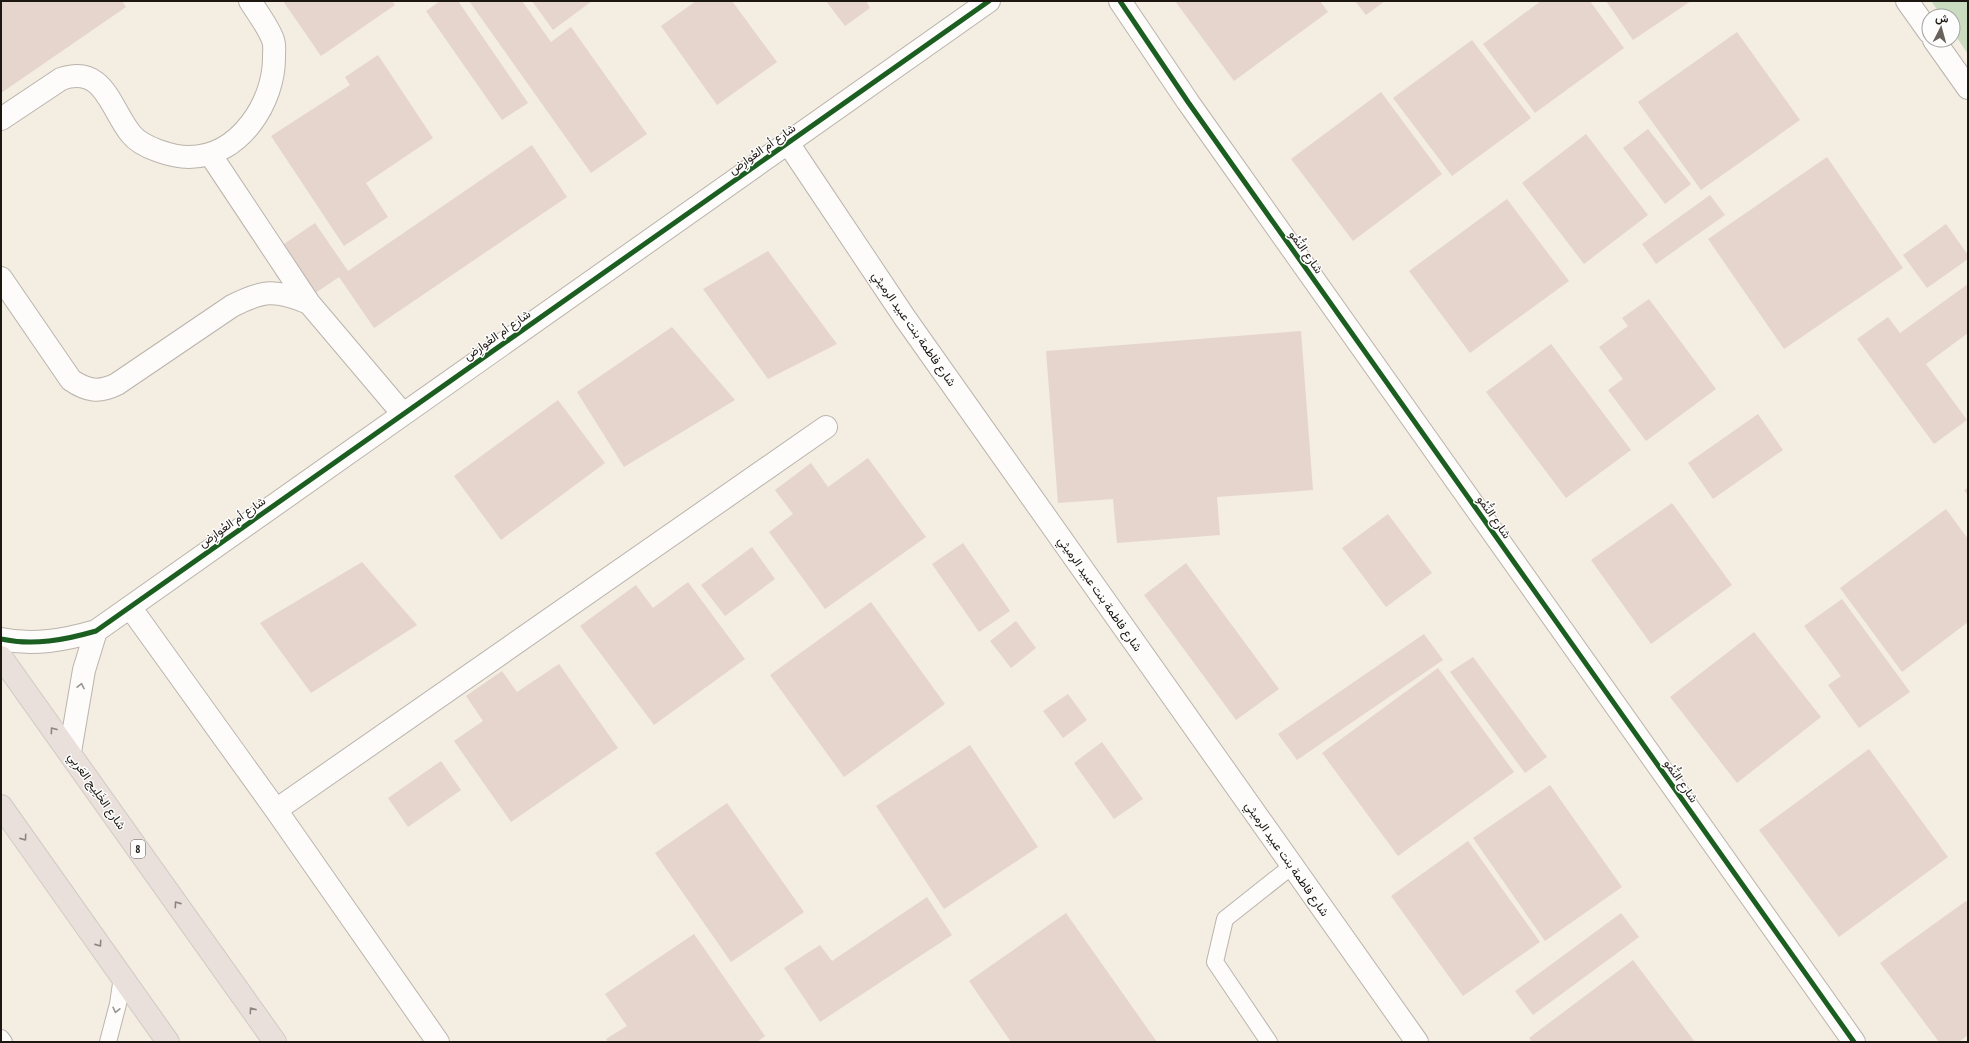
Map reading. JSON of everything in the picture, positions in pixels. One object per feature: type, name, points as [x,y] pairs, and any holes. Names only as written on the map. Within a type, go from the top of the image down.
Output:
[{"type":"highway","name":"شارع الخَلِيج العَربِي","points":[[1,657],[275,1042]]},
{"type":"highway","points":[[1,806],[168,1042]]},
{"type":"street","points":[[1,119],[61,79],[72,75],[80,75],[90,78],[100,85],[132,136],[149,147],[169,154],[189,157],[210,154],[234,140],[254,121],[268,96],[274,69],[273,41],[250,1]]},
{"type":"street","name":"شارع أم العُوارِض","points":[[1,639],[13,642],[41,642],[69,639],[96,631],[990,1]]},
{"type":"street","name":"شارع النُّمُو","points":[[1120,1],[1188,102],[1854,1042]]},
{"type":"street","points":[[1907,1],[1921,21]]},
{"type":"street","points":[[1940,48],[1968,88]]},
{"type":"street","name":"شارع فاطمة بنت عبيد الرميثي","points":[[788,143],[909,324],[1417,1042]]},
{"type":"street","points":[[210,154],[309,303],[403,414]]},
{"type":"street","points":[[1,278],[71,380],[81,387],[93,391],[106,390],[117,384],[232,306],[247,299],[268,292],[289,295],[309,303]]},
{"type":"street","points":[[276,810],[826,426]]},
{"type":"street","points":[[130,607],[276,810],[438,1042]]},
{"type":"street","points":[[70,752],[84,670],[96,631]]},
{"type":"lane","points":[[1270,1042],[1215,962],[1225,919],[1292,866]]},
{"type":"lane","points":[[108,1042],[118,1004],[122,977]]},
{"type":"lane","points":[[1,1038],[4,1042]]},
{"type":"green space","points":[[1931,1],[1968,1],[1968,54],[1961,44],[1961,8],[1936,8]]},
{"type":"building","points":[[1,1],[122,1],[126,7],[1,93]]},
{"type":"building","points":[[283,1],[392,1],[395,5],[321,56]]},
{"type":"building","points":[[440,1],[458,1],[528,103],[502,120],[426,11]]},
{"type":"building","points":[[469,1],[522,1],[551,42],[571,27],[647,134],[591,173]]},
{"type":"building","points":[[532,1],[592,1],[553,30]]},
{"type":"building","points":[[696,1],[732,1],[777,62],[717,105],[661,26]]},
{"type":"building","points":[[826,1],[866,1],[870,8],[845,26]]},
{"type":"building","points":[[1175,1],[1320,1],[1328,12],[1234,81]]},
{"type":"building","points":[[1355,1],[1385,1],[1366,15]]},
{"type":"building","points":[[1541,1],[1590,1],[1624,48],[1535,113],[1483,44]]},
{"type":"building","points":[[1606,1],[1691,1],[1633,40]]},
{"type":"building","points":[[1737,32],[1800,120],[1701,190],[1638,102]]},
{"type":"building","points":[[1472,40],[1531,118],[1452,176],[1393,98]]},
{"type":"building","points":[[378,55],[433,138],[366,183],[388,217],[344,246],[271,136],[350,85],[345,77]]},
{"type":"building","points":[[1381,92],[1442,174],[1353,241],[1291,159]]},
{"type":"building","points":[[1648,129],[1691,184],[1665,204],[1623,148]]},
{"type":"building","points":[[1586,134],[1648,215],[1584,264],[1522,183]]},
{"type":"building","points":[[532,145],[567,197],[374,328],[339,277],[314,294],[281,246],[315,223],[348,271]]},
{"type":"building","points":[[1827,157],[1903,268],[1784,349],[1708,239]]},
{"type":"building","points":[[1710,195],[1725,215],[1656,264],[1642,244]]},
{"type":"building","points":[[1507,199],[1569,281],[1470,353],[1409,271]]},
{"type":"building","points":[[1946,224],[1968,255],[1968,259],[1927,288],[1903,255]]},
{"type":"building","points":[[768,251],[837,344],[768,379],[703,289]]},
{"type":"building","points":[[1968,284],[1968,333],[1926,364],[1967,420],[1934,444],[1857,339],[1888,317],[1900,333]]},
{"type":"building","points":[[1649,299],[1716,389],[1646,441],[1608,390],[1623,379],[1599,347],[1628,326],[1622,318]]},
{"type":"building","points":[[672,327],[735,400],[624,467],[577,392]]},
{"type":"building","points":[[1301,331],[1313,490],[1217,497],[1220,535],[1117,543],[1113,499],[1058,503],[1046,351]]},
{"type":"building","points":[[1551,344],[1631,450],[1566,498],[1486,392]]},
{"type":"building","points":[[558,400],[605,463],[501,540],[454,476]]},
{"type":"building","points":[[1758,414],[1783,450],[1713,499],[1688,463]]},
{"type":"building","points":[[868,458],[926,537],[825,609],[769,532],[793,514],[775,490],[811,463],[828,487]]},
{"type":"building","points":[[1968,488],[1968,495],[1964,490]]},
{"type":"building","points":[[1672,503],[1732,585],[1651,644],[1591,560]]},
{"type":"building","points":[[1946,509],[1968,539],[1968,622],[1902,672],[1840,588]]},
{"type":"building","points":[[1388,514],[1432,573],[1386,607],[1342,548]]},
{"type":"building","points":[[963,543],[1010,611],[979,632],[932,564]]},
{"type":"building","points":[[752,547],[775,579],[725,616],[701,585]]},
{"type":"building","points":[[362,562],[417,625],[311,693],[260,623]]},
{"type":"building","points":[[1186,563],[1279,689],[1236,720],[1144,595]]},
{"type":"building","points":[[688,582],[745,659],[654,725],[580,626],[636,585],[653,608]]},
{"type":"building","points":[[1842,599],[1910,692],[1859,728],[1828,685],[1841,676],[1804,626]]},
{"type":"building","points":[[871,602],[945,704],[844,777],[770,675]]},
{"type":"building","points":[[1016,621],[1036,648],[1011,668],[990,641]]},
{"type":"building","points":[[1754,632],[1821,717],[1737,783],[1670,697]]},
{"type":"building","points":[[1424,634],[1443,660],[1297,760],[1278,734]]},
{"type":"building","points":[[1473,657],[1547,757],[1525,773],[1450,672]]},
{"type":"building","points":[[559,664],[618,748],[511,822],[454,741],[483,721],[466,696],[502,671],[517,692]]},
{"type":"building","points":[[1438,668],[1514,772],[1398,856],[1322,753]]},
{"type":"building","points":[[1068,694],[1087,720],[1063,738],[1043,711]]},
{"type":"building","points":[[1102,742],[1143,799],[1114,819],[1074,763]]},
{"type":"building","points":[[970,745],[1038,847],[944,909],[876,806]]},
{"type":"building","points":[[1869,749],[1948,857],[1839,937],[1759,830]]},
{"type":"building","points":[[441,761],[461,790],[408,827],[388,798]]},
{"type":"building","points":[[1550,785],[1622,887],[1545,941],[1473,838]]},
{"type":"building","points":[[727,803],[804,912],[731,962],[655,853]]},
{"type":"building","points":[[1468,841],[1540,942],[1463,996],[1391,896]]},
{"type":"building","points":[[927,897],[952,935],[820,1022],[784,968],[820,945],[832,961]]},
{"type":"building","points":[[1966,901],[1968,903],[1968,1035],[1959,1042],[1939,1042],[1880,963]]},
{"type":"building","points":[[1066,913],[1157,1042],[1011,1042],[969,981]]},
{"type":"building","points":[[1621,913],[1639,937],[1533,1015],[1515,991]]},
{"type":"building","points":[[694,934],[765,1036],[757,1042],[608,1042],[606,1039],[627,1026],[605,994]]},
{"type":"building","points":[[1633,960],[1695,1042],[1532,1042],[1529,1038]]},
{"type":"cycle path","points":[[1,639],[25,642],[49,641],[96,631],[989,1]]},
{"type":"cycle path","points":[[1120,1],[1188,102],[1854,1042]]}]
